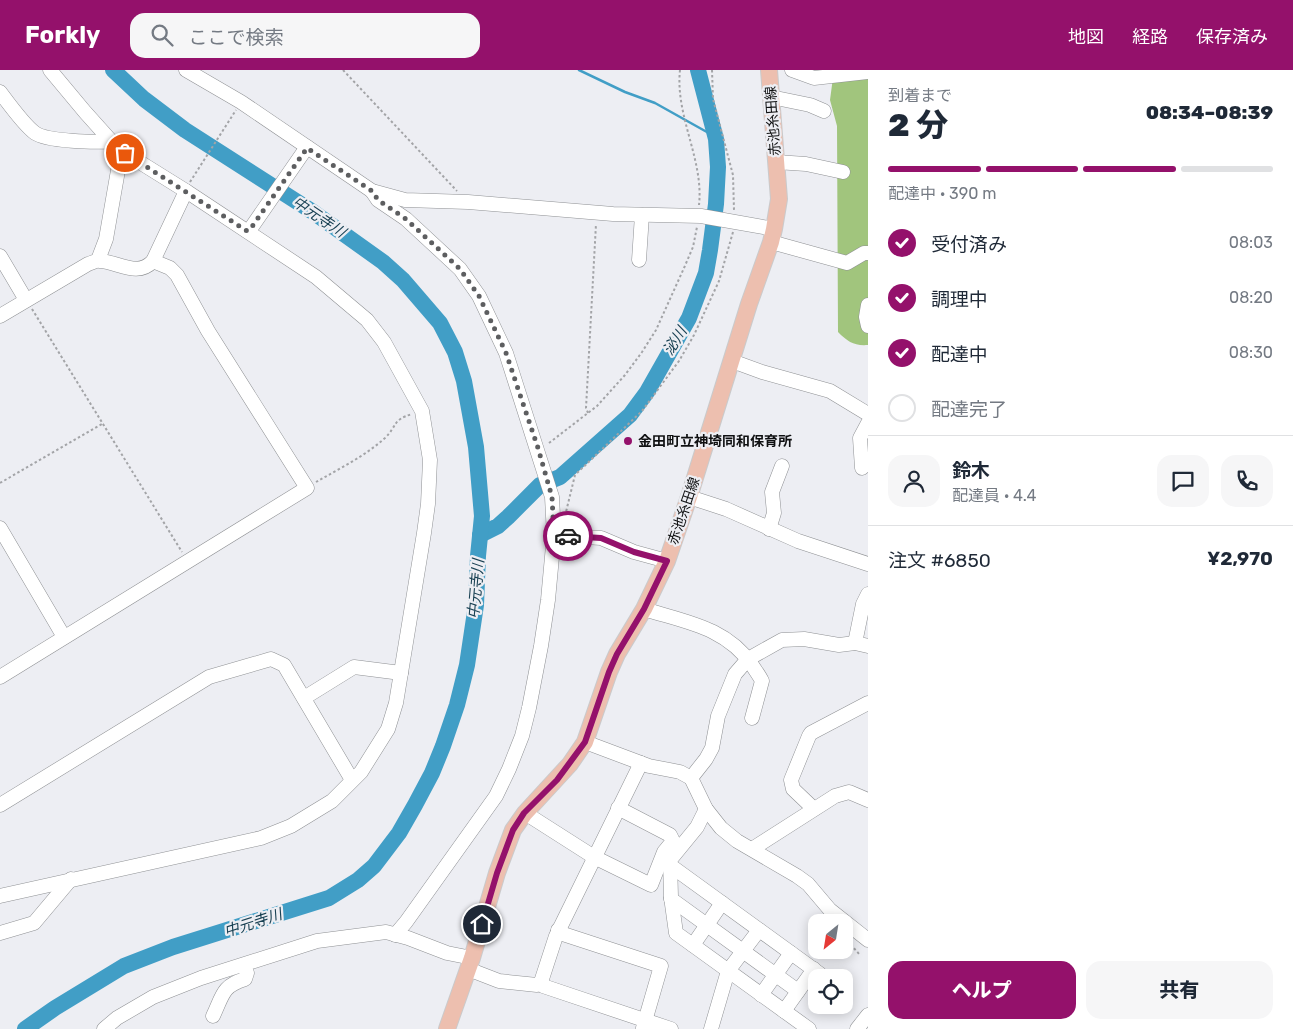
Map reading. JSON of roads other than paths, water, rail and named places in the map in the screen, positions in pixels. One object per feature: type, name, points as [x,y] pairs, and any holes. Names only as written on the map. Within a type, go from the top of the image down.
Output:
[{"type":"main road","name":"赤池糸田線","points":[[447,1029],[470,964],[497,873],[513,830],[524,813],[557,780],[585,742],[609,672],[617,654],[644,609],[667,561],[689,497],[749,304],[773,235],[779,199],[769,70]]},
{"type":"street","points":[[0,896],[261,838],[291,826],[332,801],[361,772],[388,729],[396,703],[428,504],[430,460],[422,411],[384,342],[367,320],[316,277],[249,229],[187,188],[125,153],[84,112],[50,70]]},
{"type":"street","points":[[186,70],[241,102],[305,150],[372,191],[405,200],[468,202],[597,213],[700,216],[732,221],[847,264],[864,253],[868,253]]},
{"type":"street","points":[[792,70],[814,78],[868,72]]},
{"type":"street","points":[[0,92],[33,132],[41,137],[96,143],[111,141]]},
{"type":"street","points":[[771,97],[810,105],[824,111]]},
{"type":"street","points":[[249,229],[305,150]]},
{"type":"street","points":[[98,260],[106,239],[120,159],[125,153]]},
{"type":"street","points":[[776,162],[806,164],[843,172]]},
{"type":"street","points":[[0,316],[98,260],[142,269],[148,266],[153,260],[187,188]]},
{"type":"street","points":[[372,191],[378,200],[406,219],[460,269],[479,296],[506,353],[543,446],[557,536],[540,655],[522,736],[510,769],[496,796],[395,935]]},
{"type":"street","points":[[638,260],[642,215]]},
{"type":"street","points":[[0,256],[26,300]]},
{"type":"street","points":[[0,677],[307,488],[208,331],[177,275],[170,268],[153,260]]},
{"type":"street","points":[[868,305],[866,316],[868,326]]},
{"type":"street","points":[[732,361],[762,372],[830,391],[868,414]]},
{"type":"street","points":[[862,468],[860,438],[868,422]]},
{"type":"street","points":[[769,529],[774,513],[772,492],[782,466]]},
{"type":"street","points":[[689,497],[726,509],[798,542],[868,564]]},
{"type":"street","points":[[0,528],[64,637]]},
{"type":"street","points":[[557,536],[601,538],[634,552],[667,561]]},
{"type":"street","points":[[691,778],[712,748],[718,716],[735,674],[748,659],[782,640],[804,639],[839,645],[862,645],[863,604],[868,594]]},
{"type":"street","points":[[644,609],[714,631],[730,640],[748,659],[762,681],[752,718]]},
{"type":"street","points":[[0,805],[209,678],[271,659],[284,664],[352,780]]},
{"type":"street","points":[[304,698],[354,667],[401,673]]},
{"type":"street","points":[[812,811],[793,789],[791,780],[809,736],[811,733],[868,703]]},
{"type":"street","points":[[585,742],[641,763],[680,772],[691,778],[706,809],[721,828],[737,841],[808,884],[830,910],[868,940]]},
{"type":"street","points":[[104,1029],[117,1018],[153,997],[243,965],[317,941],[386,932],[447,953],[499,981],[537,985],[541,982],[558,930],[641,763]]},
{"type":"street","points":[[784,789],[812,811]]},
{"type":"street","points":[[752,850],[835,796],[849,792],[868,800]]},
{"type":"street","points":[[524,813],[594,857],[651,885],[664,852],[673,841],[670,835],[618,808]]},
{"type":"street","points":[[706,809],[697,827],[670,860],[671,899],[676,933],[809,1029]]},
{"type":"street","points":[[671,866],[817,971],[798,991],[784,1011]]},
{"type":"street","points":[[0,933],[34,923],[71,879]]},
{"type":"street","points":[[671,899],[798,991]]},
{"type":"street","points":[[693,945],[722,903]]},
{"type":"street","points":[[558,930],[563,934],[661,966],[644,1025]]},
{"type":"street","points":[[711,1029],[728,971],[759,930]]},
{"type":"street","points":[[761,995],[792,953]]},
{"type":"street","points":[[214,1016],[226,988],[232,983],[245,979],[247,973],[243,965]]},
{"type":"street","points":[[541,982],[543,986],[644,1025],[671,1029]]},
{"type":"street","points":[[859,1028],[868,1015]]},
{"type":"waterway","name":"中元寺川","points":[[25,1029],[55,1008],[124,966],[173,947],[329,898],[358,880],[374,866],[399,833],[432,773],[443,746],[457,705],[467,665],[476,605],[482,516],[476,447],[464,381],[455,352],[440,323],[403,280],[383,262],[313,212],[185,130],[144,99],[113,70]]},
{"type":"waterway","points":[[579,70],[625,92],[655,103],[714,136]]},
{"type":"waterway","name":"泌川","points":[[480,535],[498,526],[540,485],[560,477],[630,415],[647,392],[689,318],[706,273],[716,204],[718,167],[716,139],[698,70]]},
{"type":"place","name":"金田町立神埼同和保育所","points":[[628,441]]}]
